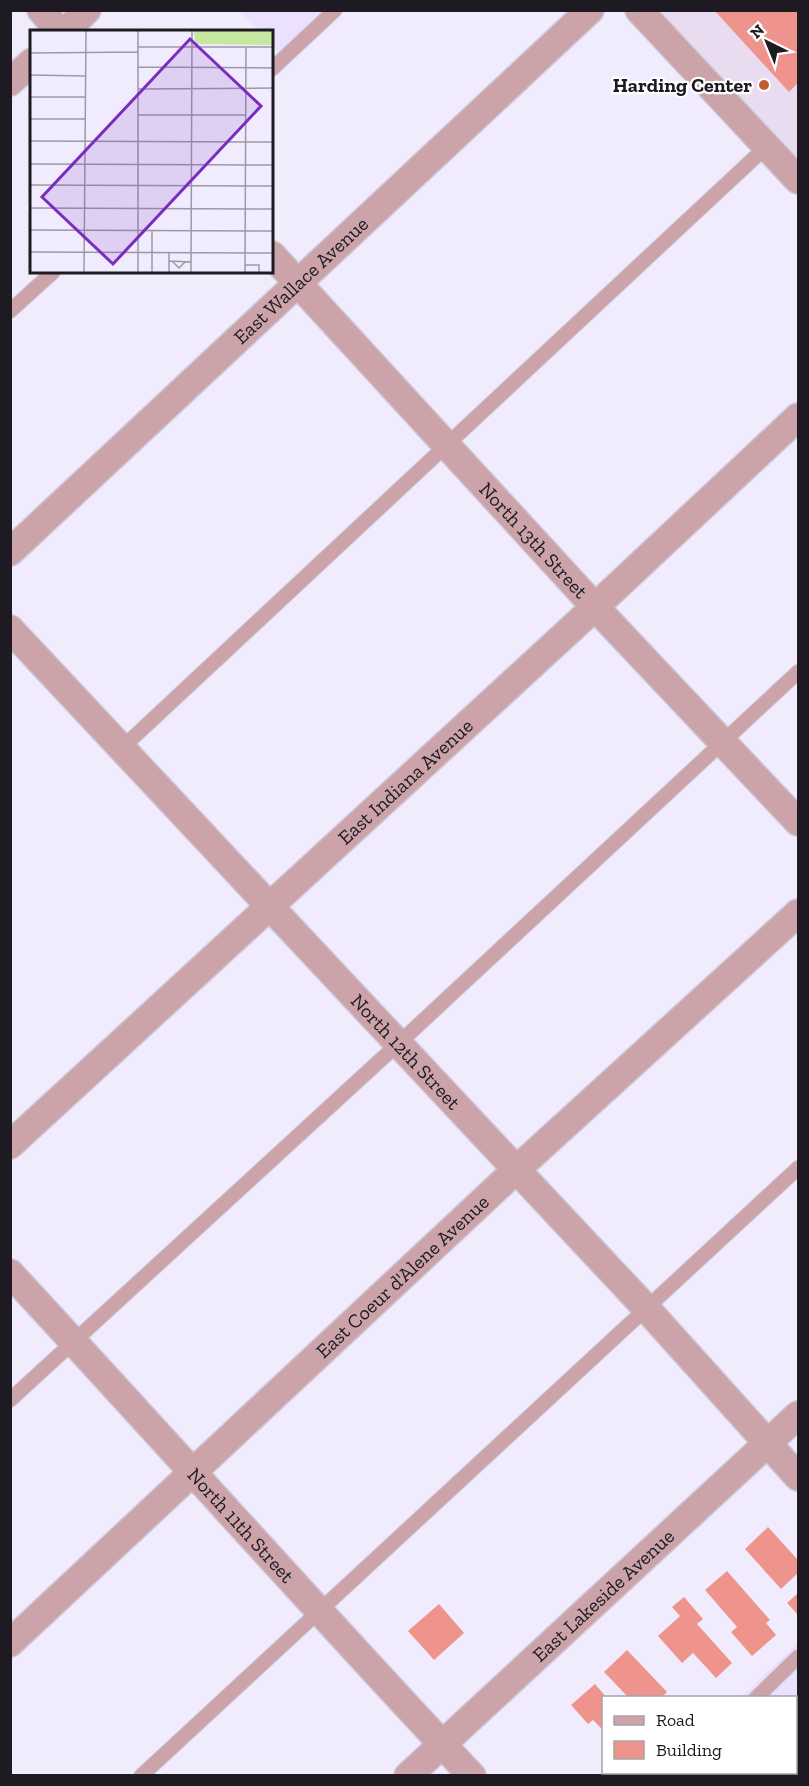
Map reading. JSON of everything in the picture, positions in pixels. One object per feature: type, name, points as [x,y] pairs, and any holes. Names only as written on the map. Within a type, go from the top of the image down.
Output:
[{"type":"street","points":[[41,10],[61,30]]},
{"type":"street","points":[[65,30],[87,10]]},
{"type":"street","name":"East Wallace Avenue","points":[[10,552],[590,10]]},
{"type":"street","points":[[639,10],[798,180]]},
{"type":"street","points":[[10,82],[30,64]]},
{"type":"street","name":"North 13th Street","points":[[273,256],[446,446],[798,822]]},
{"type":"street","name":"East Indiana Avenue","points":[[10,1145],[596,607],[798,417]]},
{"type":"street","name":"North 12th Street","points":[[10,629],[517,1169],[798,1477]]},
{"type":"street","name":"East Coeur d'Alene Avenue","points":[[10,1643],[517,1169],[798,913]]},
{"type":"street","name":"North 11th Street","points":[[10,1273],[472,1776]]},
{"type":"street","name":"East Lakeside Avenue","points":[[408,1776],[798,1415]]},
{"type":"lane","points":[[273,68],[335,10]]},
{"type":"lane","points":[[122,748],[767,146]]},
{"type":"lane","points":[[10,311],[52,273]]},
{"type":"lane","points":[[10,1400],[798,672]]},
{"type":"lane","points":[[141,1776],[798,1168]]},
{"type":"lane","points":[[758,1696],[798,1657]]},
{"type":"shaded area","points":[[239,11],[325,11],[279,53],[273,46],[273,30],[258,30]]},
{"type":"shaded area","name":"Harding Center","points":[[660,11],[798,11],[798,159]]},
{"type":"shaded area","points":[[798,1643],[798,1775],[657,1776],[659,1774],[797,1774],[797,1696],[742,1696]]},
{"type":"building","points":[[714,10],[798,10],[798,83],[789,92]]},
{"type":"building","points":[[768,1527],[798,1560],[798,1573],[781,1589],[745,1549]]},
{"type":"building","points":[[727,1571],[770,1620],[766,1623],[776,1635],[752,1656],[731,1632],[737,1627],[705,1590]]},
{"type":"building","points":[[798,1593],[798,1615],[787,1603]]},
{"type":"building","points":[[684,1597],[703,1619],[697,1624],[732,1663],[716,1678],[693,1653],[682,1663],[658,1636],[680,1616],[672,1607]]},
{"type":"building","points":[[439,1604],[464,1633],[434,1660],[408,1631]]},
{"type":"building","points":[[627,1650],[667,1692],[663,1696],[627,1696],[604,1672]]},
{"type":"building","points":[[595,1684],[605,1696],[602,1696],[602,1729],[593,1720],[588,1724],[571,1705]]},
{"type":"building","points":[[798,1736],[798,1776],[694,1776],[696,1774],[797,1774]]},
{"type":"place","name":"Harding Center","points":[[764,85]]}]
